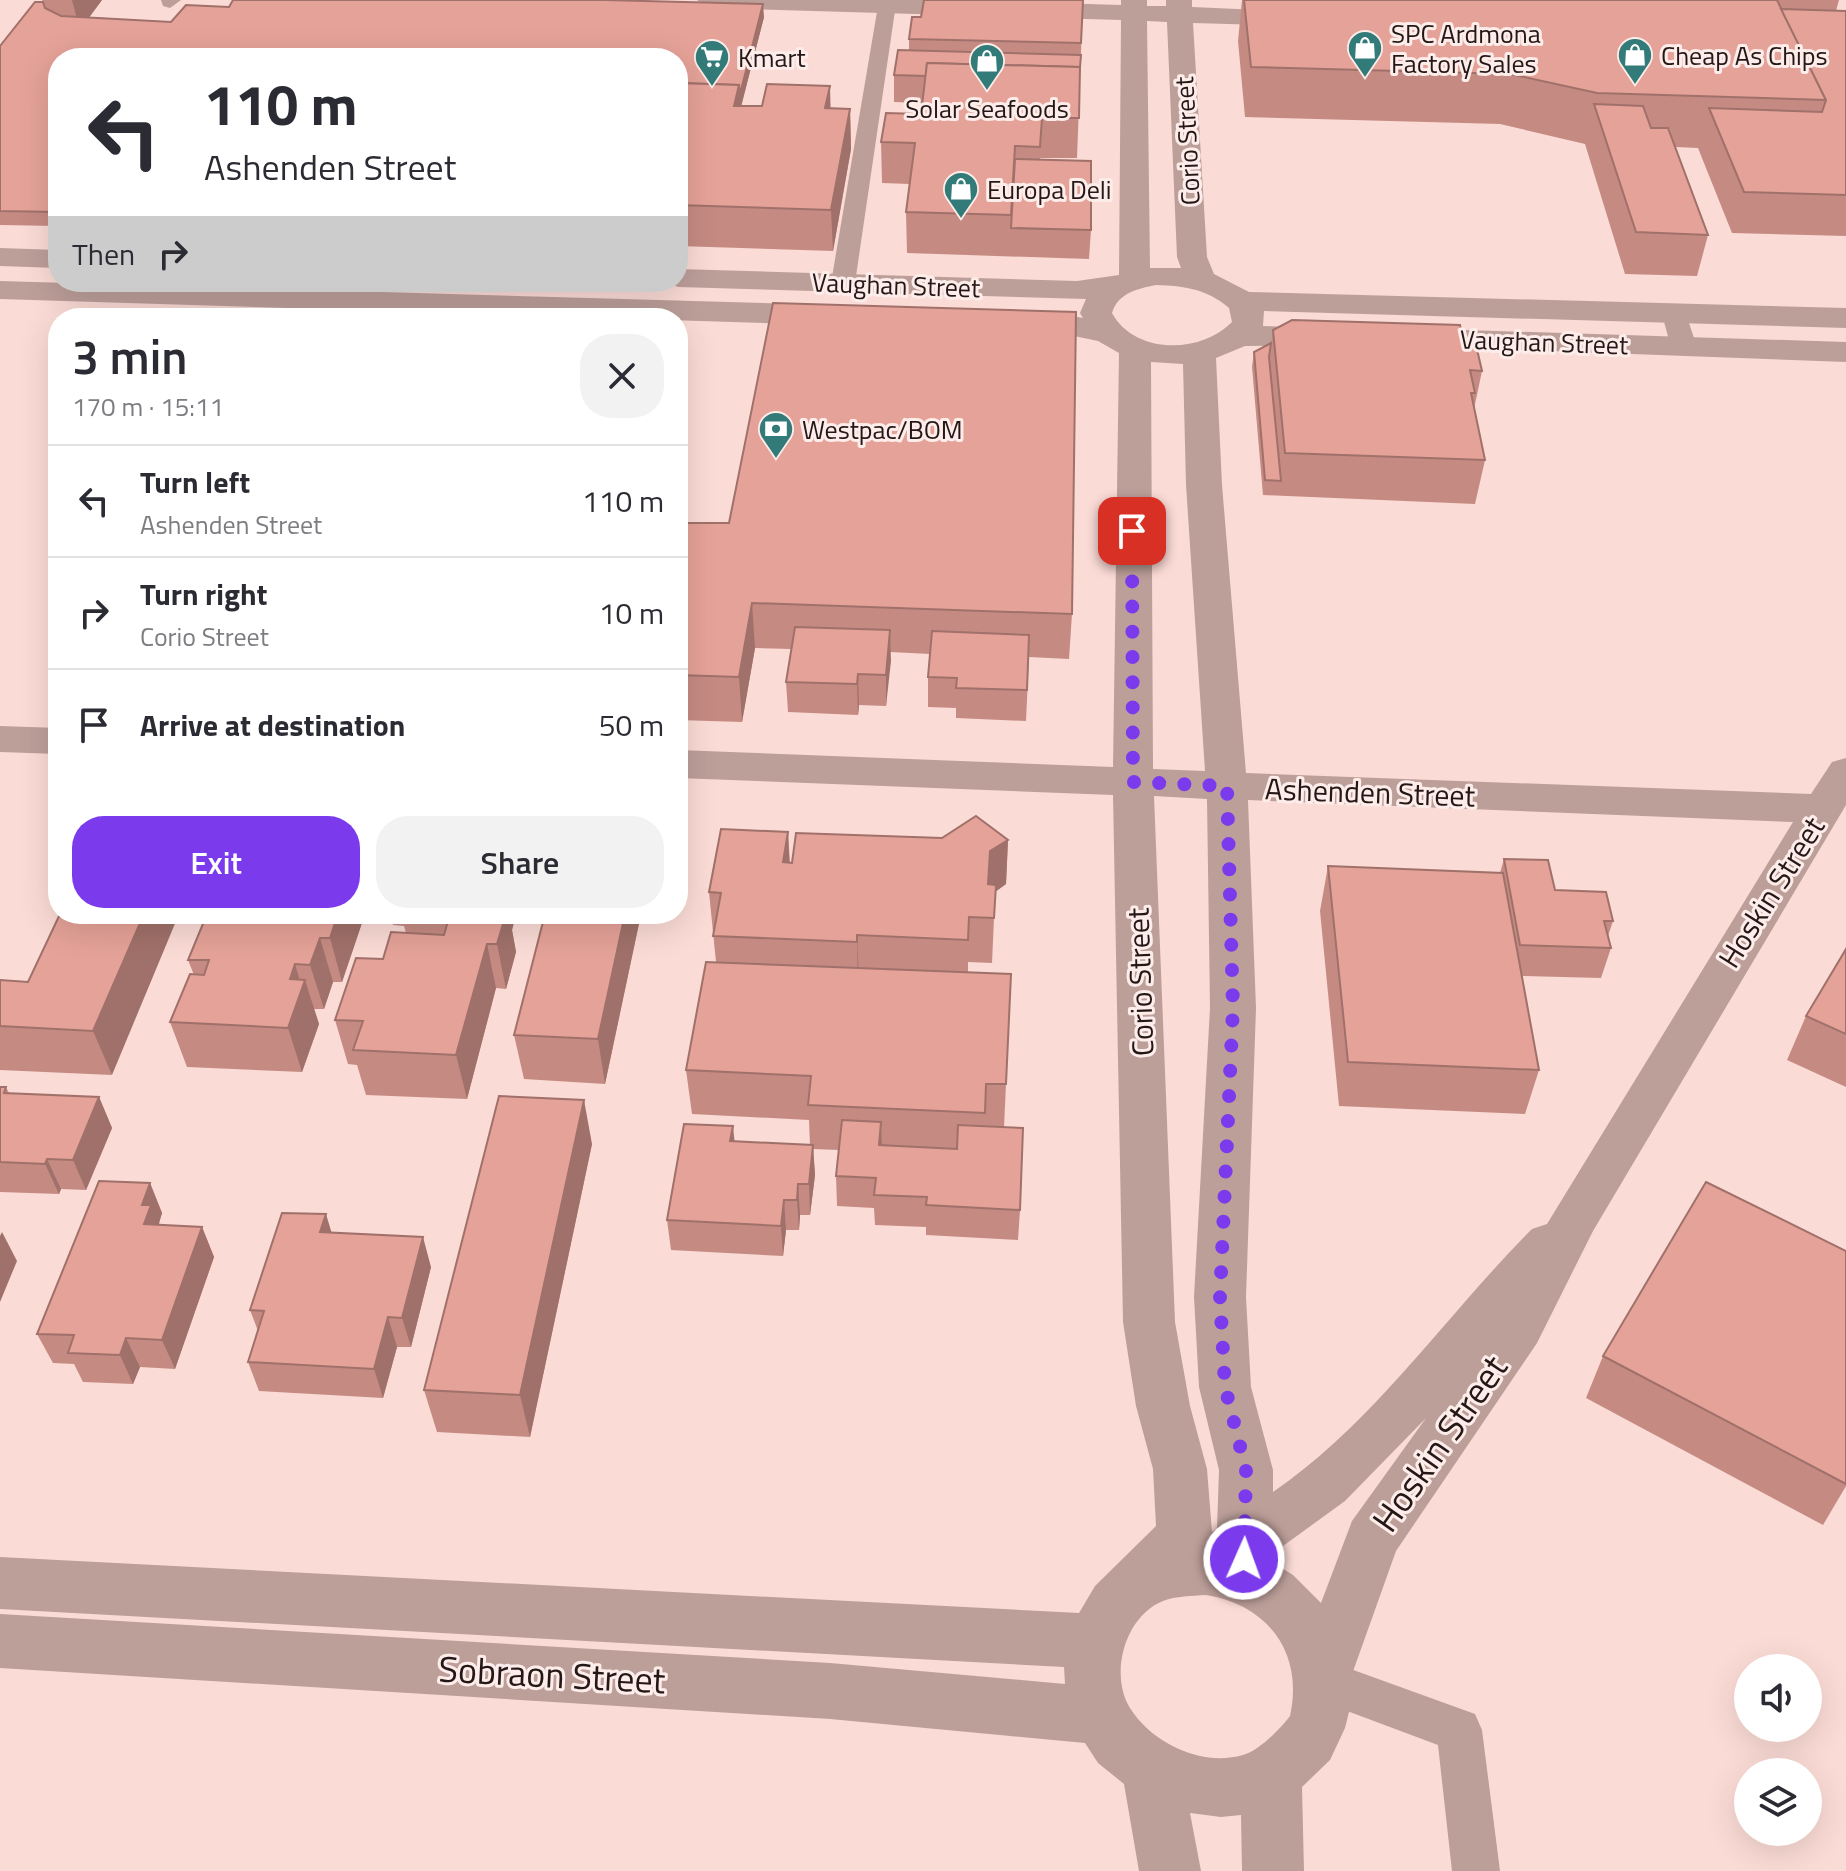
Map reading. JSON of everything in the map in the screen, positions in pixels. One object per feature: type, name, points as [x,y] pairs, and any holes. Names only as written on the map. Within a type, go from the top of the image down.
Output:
[{"type":"street","points":[[710,0],[1179,7],[1324,19]]},
{"type":"street","name":"Corio Street","points":[[1129,1590],[1184,1535],[1180,1469],[1163,1406],[1149,1322],[1121,341],[1099,323],[1098,304],[1125,283],[1134,6]]},
{"type":"street","name":"Corio Street","points":[[1179,7],[1192,257],[1201,280]]},
{"type":"street","points":[[0,257],[48,259]]},
{"type":"street","name":"Vaughan Street","points":[[688,278],[1077,290],[1179,276],[1201,280]]},
{"type":"street","points":[[1201,280],[1231,292],[1249,312],[1248,324],[1241,336],[1216,350],[1199,354],[1204,485],[1227,786],[1233,1008],[1220,1297],[1225,1387],[1246,1470],[1231,1562]]},
{"type":"street","name":"Vaughan Street","points":[[0,290],[48,291]]},
{"type":"street","name":"Vaughan Street","points":[[67,292],[600,308]]},
{"type":"street","name":"Vaughan Street","points":[[1242,301],[1846,318]]},
{"type":"street","name":"Vaughan Street","points":[[688,311],[866,316]]},
{"type":"street","name":"Vaughan Street","points":[[988,320],[1050,321],[1177,355],[1199,354]]},
{"type":"street","name":"Vaughan Street","points":[[1241,336],[1281,334],[1846,352]]},
{"type":"street","points":[[0,739],[48,741]]},
{"type":"street","name":"Ashenden Street","points":[[688,764],[1227,786],[1834,790]]},
{"type":"street","name":"Hoskin Street","points":[[1323,1678],[1372,1539],[1519,1328],[1574,1219],[1834,790]]},
{"type":"street","name":"Hoskin Street","points":[[1231,1562],[1324,1486],[1403,1406],[1498,1294],[1574,1219]]},
{"type":"street","points":[[1231,1562],[1280,1601],[1310,1633],[1323,1678],[1323,1701],[1310,1738],[1271,1776],[1232,1788],[1205,1788],[1151,1769],[1119,1741],[1103,1716],[1092,1678],[1095,1641],[1112,1609],[1129,1590],[1163,1573],[1231,1562]]},
{"type":"street","name":"Sobraon Street","points":[[0,1583],[1095,1641]]},
{"type":"street","name":"Sobraon Street","points":[[0,1641],[830,1691],[1103,1716]]},
{"type":"street","points":[[1151,1769],[1170,1871]]},
{"type":"street","points":[[1271,1776],[1273,1871]]},
{"type":"lane","points":[[843,283],[886,4]]},
{"type":"lane","points":[[1673,311],[1684,347]]},
{"type":"lane","points":[[1323,1678],[1459,1730],[1476,1871]]},
{"type":"building","points":[[233,0],[605,0],[763,4],[740,94],[739,85],[688,83],[688,48],[48,48],[48,212],[0,211],[0,46],[35,2],[43,2],[45,8],[61,16],[171,22],[186,5],[229,7]]},
{"type":"building","points":[[924,0],[1083,0],[1081,43],[909,39],[912,17],[921,17]]},
{"type":"building","points":[[1244,0],[1777,0],[1826,100],[1597,93],[1510,74],[1251,67]]},
{"type":"building","points":[[1781,9],[1846,11],[1846,195],[1744,192],[1709,108],[1822,112],[1826,100]]},
{"type":"building","points":[[898,50],[1081,55],[1080,67],[927,63],[926,76],[894,75]]},
{"type":"building","points":[[927,63],[1080,67],[1079,118],[1042,118],[1040,147],[1015,146],[1011,215],[906,212],[915,143],[881,142],[886,113],[921,114]]},
{"type":"building","points":[[688,83],[739,85],[734,106],[762,106],[767,84],[830,86],[825,108],[850,109],[831,210],[688,205]]},
{"type":"building","points":[[1594,104],[1643,106],[1651,128],[1668,128],[1708,235],[1636,232]]},
{"type":"building","points":[[1015,159],[1091,161],[1091,230],[1011,228]]},
{"type":"building","points":[[773,303],[1076,312],[1072,614],[752,603],[739,677],[688,675],[688,523],[729,523]]},
{"type":"building","points":[[1292,320],[1460,325],[1464,345],[1476,345],[1482,371],[1470,370],[1475,393],[1471,393],[1485,460],[1285,453],[1273,330]]},
{"type":"building","points":[[1271,343],[1269,357],[1281,481],[1265,480],[1254,352]]},
{"type":"building","points":[[795,627],[890,630],[886,675],[858,674],[857,684],[786,682]]},
{"type":"building","points":[[932,631],[1029,635],[1027,690],[956,688],[957,678],[928,677]]},
{"type":"building","points":[[976,816],[1008,840],[990,851],[988,884],[996,885],[994,918],[969,917],[968,940],[857,935],[857,942],[713,936],[721,893],[709,892],[721,829],[788,832],[783,862],[792,863],[796,833],[942,838]]},
{"type":"building","points":[[1504,859],[1548,860],[1555,890],[1606,892],[1613,921],[1604,921],[1611,948],[1520,945]]},
{"type":"building","points":[[1328,866],[1503,873],[1539,1070],[1348,1062]]},
{"type":"building","points":[[55,924],[140,924],[93,1031],[0,1026],[0,980],[28,982]]},
{"type":"building","points":[[203,924],[335,924],[330,938],[320,938],[310,965],[295,964],[290,979],[305,980],[288,1028],[170,1022],[190,974],[204,975],[209,960],[188,960]]},
{"type":"building","points":[[447,924],[503,924],[497,944],[487,944],[456,1055],[353,1050],[363,1021],[335,1020],[356,958],[383,959],[391,932],[444,935]]},
{"type":"building","points":[[542,924],[623,924],[598,1039],[514,1035]]},
{"type":"building","points":[[1846,949],[1846,1034],[1806,1016]]},
{"type":"building","points":[[706,962],[1011,974],[1006,1084],[986,1084],[985,1113],[808,1105],[811,1076],[686,1070]]},
{"type":"building","points":[[0,1087],[6,1087],[4,1093],[99,1097],[73,1160],[47,1159],[45,1164],[0,1162]]},
{"type":"building","points":[[499,1096],[584,1100],[520,1395],[424,1390]]},
{"type":"building","points":[[842,1120],[881,1122],[879,1145],[957,1149],[958,1125],[1023,1128],[1020,1210],[926,1205],[927,1197],[874,1195],[876,1178],[836,1176]]},
{"type":"building","points":[[684,1124],[733,1126],[730,1141],[813,1145],[809,1184],[798,1184],[797,1200],[784,1200],[781,1226],[667,1220]]},
{"type":"building","points":[[99,1181],[150,1183],[142,1205],[151,1205],[144,1224],[202,1227],[162,1340],[126,1338],[120,1355],[68,1353],[74,1335],[37,1334]]},
{"type":"building","points":[[1706,1182],[1846,1251],[1846,1484],[1603,1356]]},
{"type":"building","points":[[282,1213],[326,1214],[320,1232],[423,1237],[402,1318],[388,1317],[374,1369],[248,1362],[264,1311],[250,1310]]},
{"type":"place","name":"SPC Ardmona Factory Sales","points":[[1365,79]]},
{"type":"place","name":"Cheap As Chips","points":[[1635,86]]},
{"type":"place","name":"Kmart","points":[[712,88]]},
{"type":"place","name":"Solar Seafoods","points":[[987,92]]},
{"type":"place","name":"Europa Deli","points":[[961,220]]},
{"type":"place","name":"Westpac/BOM","points":[[776,460]]},
{"type":"route","points":[[1132,531],[1133,782],[1227,786],[1233,1008],[1222,1191],[1220,1297],[1225,1387],[1246,1470],[1244,1559]]}]
